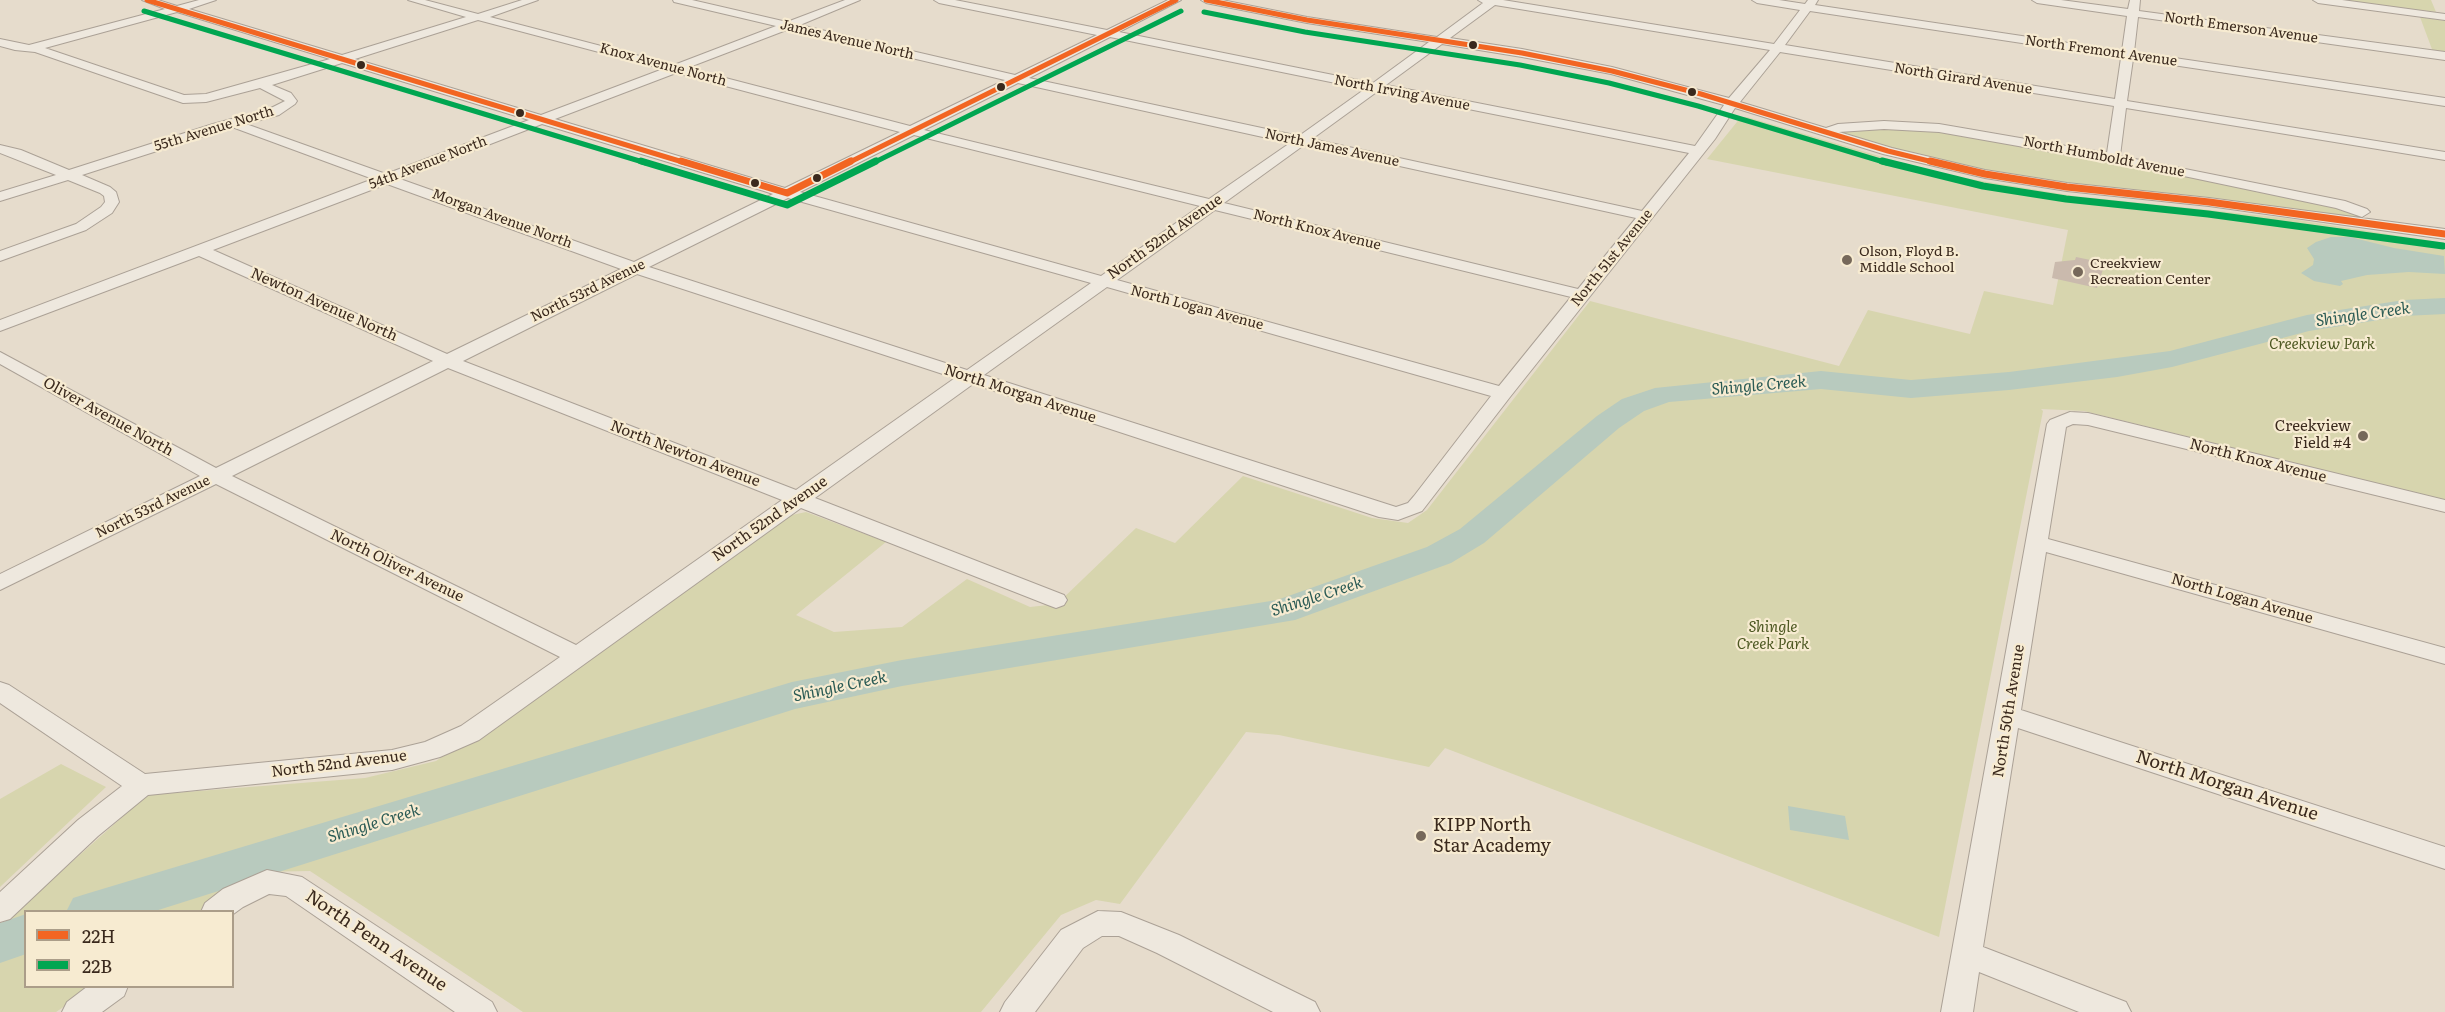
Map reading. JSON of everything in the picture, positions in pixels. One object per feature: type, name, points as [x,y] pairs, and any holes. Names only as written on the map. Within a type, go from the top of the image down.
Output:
[{"type":"street","name":"North Logan Avenue","points":[[147,0],[787,193],[1503,393]]},
{"type":"street","points":[[0,55],[211,0]]},
{"type":"street","name":"Knox Avenue North","points":[[413,0],[912,131]]},
{"type":"street","name":"55th Avenue North","points":[[261,84],[533,0]]},
{"type":"street","name":"James Avenue North","points":[[678,0],[1017,79]]},
{"type":"street","name":"54th Avenue North","points":[[0,326],[855,0]]},
{"type":"street","name":"North Irving Avenue","points":[[939,0],[1698,151]]},
{"type":"street","name":"North 53rd Avenue","points":[[0,583],[1176,0]]},
{"type":"street","name":"North Humboldt Avenue","points":[[1206,0],[1318,22],[1522,53],[1612,71],[1941,165],[2031,182],[2445,234]]},
{"type":"street","name":"North Fremont Avenue","points":[[1757,0],[1810,4],[2128,56],[2445,102]]},
{"type":"street","name":"North Emerson Avenue","points":[[2037,0],[2445,56]]},
{"type":"street","points":[[2114,158],[2135,0]]},
{"type":"street","points":[[2318,0],[2445,17]]},
{"type":"street","name":"North 52nd Avenue","points":[[141,785],[392,760],[431,750],[470,733],[1301,141],[1490,1]]},
{"type":"street","name":"North Girard Avenue","points":[[1490,1],[2445,156]]},
{"type":"street","name":"North 51st Avenue","points":[[1406,511],[1415,507],[1421,500],[1503,393],[1698,151],[1810,4]]},
{"type":"street","points":[[0,42],[15,47],[38,49],[183,99],[206,98],[261,84]]},
{"type":"street","name":"North James Avenue","points":[[1017,79],[1646,216]]},
{"type":"street","name":"55th Avenue North","points":[[0,197],[232,123],[274,112],[291,101],[287,96],[261,84]]},
{"type":"street","name":"Morgan Avenue North","points":[[232,123],[635,268]]},
{"type":"street","name":"North Humboldt Avenue","points":[[1825,133],[1833,129],[1857,126],[1914,126],[2114,158],[2340,204],[2359,210],[2376,224]]},
{"type":"street","name":"North Knox Avenue","points":[[912,131],[1582,295]]},
{"type":"street","points":[[0,149],[16,153],[105,190],[111,195],[112,202],[107,210],[81,227],[0,256]]},
{"type":"street","name":"Newton Avenue North","points":[[200,250],[447,361]]},
{"type":"street","name":"North Morgan Avenue","points":[[635,268],[967,378],[1386,512],[1398,514],[1406,511]]},
{"type":"street","name":"Oliver Avenue North","points":[[0,357],[216,476]]},
{"type":"street","name":"North Newton Avenue","points":[[447,361],[1056,600]]},
{"type":"street","name":"North Knox Avenue","points":[[2070,418],[2088,419],[2445,506]]},
{"type":"street","name":"North 50th Avenue","points":[[1957,1012],[2057,424],[2070,418]]},
{"type":"street","name":"North Oliver Avenue","points":[[216,476],[578,656]]},
{"type":"street","name":"North Logan Avenue","points":[[2038,543],[2445,656]]},
{"type":"street","points":[[0,691],[141,785],[88,828],[8,902]]},
{"type":"street","name":"North Morgan Avenue","points":[[2008,715],[2445,858]]},
{"type":"street","name":"North Penn Avenue","points":[[218,910],[233,898],[267,882],[292,885],[481,1012]]},
{"type":"street","points":[[1016,1012],[1072,939],[1098,923],[1121,924],[1168,944],[1304,1012]]},
{"type":"street","points":[[1967,954],[2115,1012]]},
{"type":"street","points":[[78,1012],[112,988]]},
{"type":"green space","points":[[2340,0],[2431,0],[2436,12],[2418,10]]},
{"type":"green space","points":[[2420,17],[2445,21],[2445,53],[2433,52]]},
{"type":"green space","points":[[1741,117],[1747,117],[1913,166],[1964,178],[2074,196],[2285,218],[2445,243],[2445,500],[2084,411],[2041,409],[2043,411],[1939,937],[1445,748],[1429,767],[1279,735],[1246,732],[1120,904],[1096,900],[1061,915],[981,1012],[523,1012],[310,871],[258,872],[203,910],[24,910],[24,988],[92,988],[56,1012],[0,1012],[0,930],[37,893],[147,795],[365,778],[436,761],[792,515],[806,512],[886,542],[796,615],[834,632],[902,627],[967,579],[1030,607],[1057,604],[1136,528],[1175,543],[1243,476],[1372,518],[1408,523],[1427,510],[1590,301],[1839,366],[1868,310],[1970,334],[1984,291],[2053,305],[2068,230],[1707,159]]},
{"type":"green space","points":[[1885,126],[1931,130],[2060,150],[2347,209],[2360,218],[2219,200],[2061,184],[1993,174],[1840,135],[1842,131]]},
{"type":"green space","points":[[61,764],[106,787],[0,887],[0,799]]},
{"type":"shaded area","points":[[2331,237],[2350,237],[2394,248],[2444,256],[2445,274],[2409,272],[2367,275],[2341,281],[2343,284],[2340,286],[2314,281],[2301,273],[2313,265],[2314,259],[2307,248]]},
{"type":"shaded area","points":[[1788,806],[1845,816],[1849,840],[1790,830]]},
{"type":"building","name":"Creekview Recreation Center","points":[[2076,257],[2105,263],[2097,288],[2052,278],[2055,262],[2075,260]]},
{"type":"waterway","name":"Shingle Creek","points":[[96,910],[792,696],[902,673],[1282,611],[1439,555],[1472,536],[1608,422],[1633,405],[1665,394],[1821,380],[1911,389],[2009,381],[2172,359],[2307,323],[2404,308],[2445,306]]},
{"type":"waterway","name":"Shingle Creek","points":[[0,943],[24,935]]},
{"type":"transit line","name":"22H","points":[[147,0],[787,193],[1176,0]]},
{"type":"transit line","name":"22H","points":[[1206,0],[1307,20],[1522,53],[1612,71],[1701,94],[1888,151],[1985,174],[2067,187],[2209,202],[2445,234]]},
{"type":"transit line","name":"22B","points":[[144,11],[787,205],[1181,11]]},
{"type":"transit line","name":"22B","points":[[1204,12],[1305,32],[1520,65],[1609,83],[1698,106],[1885,162],[1983,186],[2066,199],[2208,214],[2443,246]]},
{"type":"place","name":"Olson, Floyd B. Middle School","points":[[1847,260]]},
{"type":"place","name":"Creekview Recreation Center","points":[[2078,272]]},
{"type":"place","name":"Creekview Field #4","points":[[2363,436]]},
{"type":"place","name":"KIPP North Star Academy","points":[[1421,836]]},
{"type":"park label","name":"Creekview Park","points":[[2322,345]]},
{"type":"park label","name":"Shingle Creek Park","points":[[1773,636]]}]
